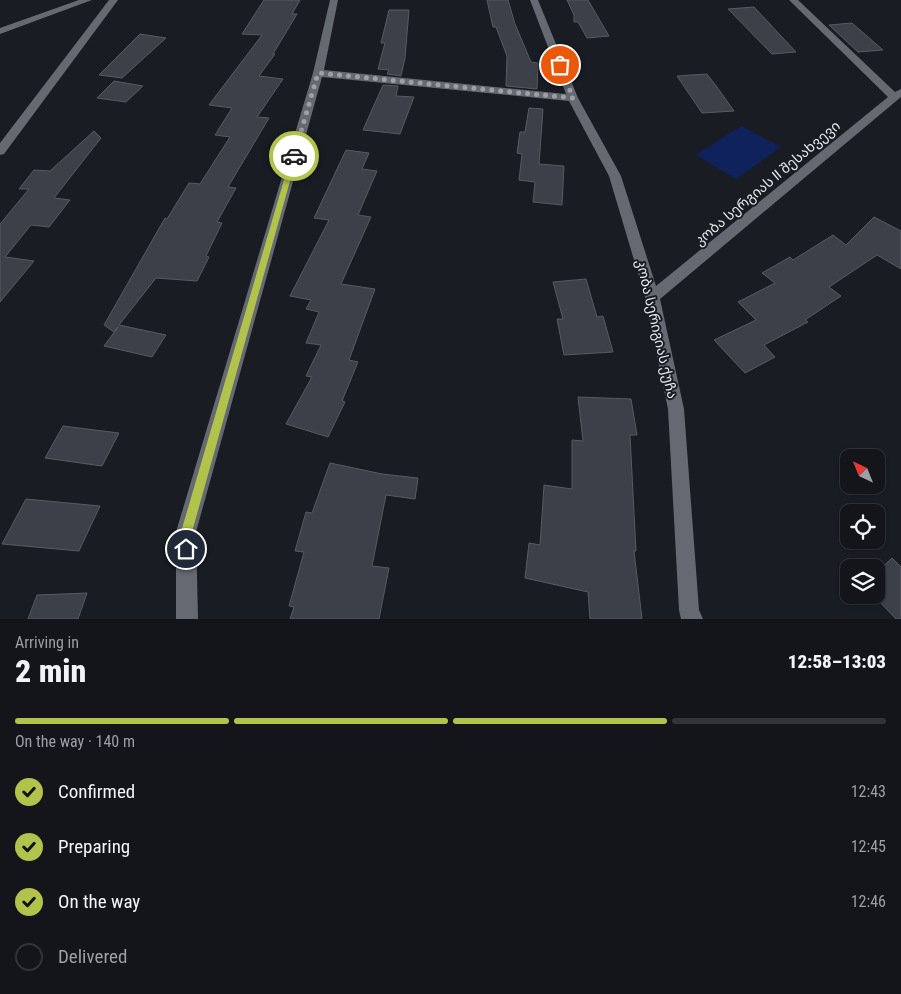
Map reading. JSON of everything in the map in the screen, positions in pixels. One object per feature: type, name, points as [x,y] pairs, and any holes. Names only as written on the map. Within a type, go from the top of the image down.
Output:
[{"type":"street","points":[[0,31],[88,0]]},
{"type":"street","points":[[0,151],[114,0]]},
{"type":"street","points":[[187,619],[186,532],[318,73],[334,0]]},
{"type":"street","name":"კობა სერიგიას ქუჩა","points":[[534,0],[573,98],[615,176],[652,297],[676,409],[689,600],[692,619]]},
{"type":"street","points":[[793,0],[898,95]]},
{"type":"street","points":[[318,73],[573,98]]},
{"type":"street","name":"კობა სერგიას II შესახვევი","points":[[652,297],[898,95]]},
{"type":"shaded area","points":[[741,126],[781,147],[736,179],[696,155]]},
{"type":"building","points":[[264,0],[300,0],[292,14],[297,14],[273,54],[275,54],[259,76],[283,79],[257,117],[269,118],[228,187],[236,188],[217,222],[222,223],[206,256],[209,257],[197,281],[156,278],[119,325],[166,335],[152,357],[104,346],[118,327],[114,332],[104,325],[165,218],[167,219],[189,183],[200,184],[230,137],[215,135],[232,108],[209,105],[262,35],[242,34]]},
{"type":"building","points":[[487,0],[508,0],[515,24],[531,62],[538,63],[537,89],[506,86],[507,56],[496,27],[493,27]]},
{"type":"building","points":[[567,0],[588,0],[609,36],[587,38],[578,22],[574,22],[574,15]]},
{"type":"building","points":[[754,7],[796,52],[772,54],[728,9]]},
{"type":"building","points":[[389,10],[409,10],[405,58],[401,76],[387,74],[389,70],[378,69],[385,43],[381,43]]},
{"type":"building","points":[[852,23],[883,50],[858,52],[829,25]]},
{"type":"building","points":[[140,34],[166,38],[122,78],[99,75]]},
{"type":"building","points":[[707,74],[734,111],[702,113],[677,76]]},
{"type":"building","points":[[114,81],[143,86],[126,102],[97,98]]},
{"type":"building","points":[[383,85],[398,86],[396,96],[414,97],[400,134],[363,130]]},
{"type":"building","points":[[529,108],[543,109],[539,164],[564,166],[562,205],[533,202],[535,182],[519,180],[522,154],[517,153],[520,132],[525,132]]},
{"type":"building","points":[[94,131],[101,138],[54,198],[70,200],[49,227],[31,225],[5,257],[34,261],[0,302],[0,224],[29,189],[19,189],[34,170],[50,171]]},
{"type":"building","points":[[346,150],[369,153],[362,169],[377,171],[358,215],[371,217],[341,284],[375,289],[349,360],[358,362],[342,401],[345,402],[328,437],[286,424],[312,377],[306,376],[321,345],[306,343],[319,312],[306,309],[311,300],[290,296],[329,220],[314,218]]},
{"type":"building","points":[[874,217],[901,231],[901,269],[877,255],[829,287],[841,296],[805,320],[808,322],[764,345],[775,357],[745,373],[714,340],[756,320],[738,302],[775,283],[762,273],[790,257],[793,260],[833,235],[846,245]]},
{"type":"building","points":[[586,279],[597,317],[603,316],[613,352],[564,355],[557,319],[563,319],[553,282]]},
{"type":"building","points":[[578,397],[631,399],[637,435],[630,435],[636,551],[634,551],[642,619],[590,619],[588,592],[525,578],[529,543],[540,545],[544,485],[572,489],[572,440],[583,441]]},
{"type":"building","points":[[63,426],[119,433],[102,466],[45,458]]},
{"type":"building","points":[[330,463],[382,474],[418,478],[415,499],[386,495],[372,566],[389,568],[379,619],[290,619],[294,607],[289,606],[304,552],[295,551],[306,512],[312,513]]},
{"type":"building","points":[[26,499],[100,506],[79,551],[2,544]]},
{"type":"building","points":[[892,558],[901,567],[901,619],[896,619],[882,604],[885,604],[885,565]]},
{"type":"building","points":[[87,593],[78,619],[28,619],[37,595]]},
{"type":"way so far","points":[[294,156],[318,73],[573,98],[560,65]]},
{"type":"route","points":[[186,549],[186,532],[294,156]]}]
